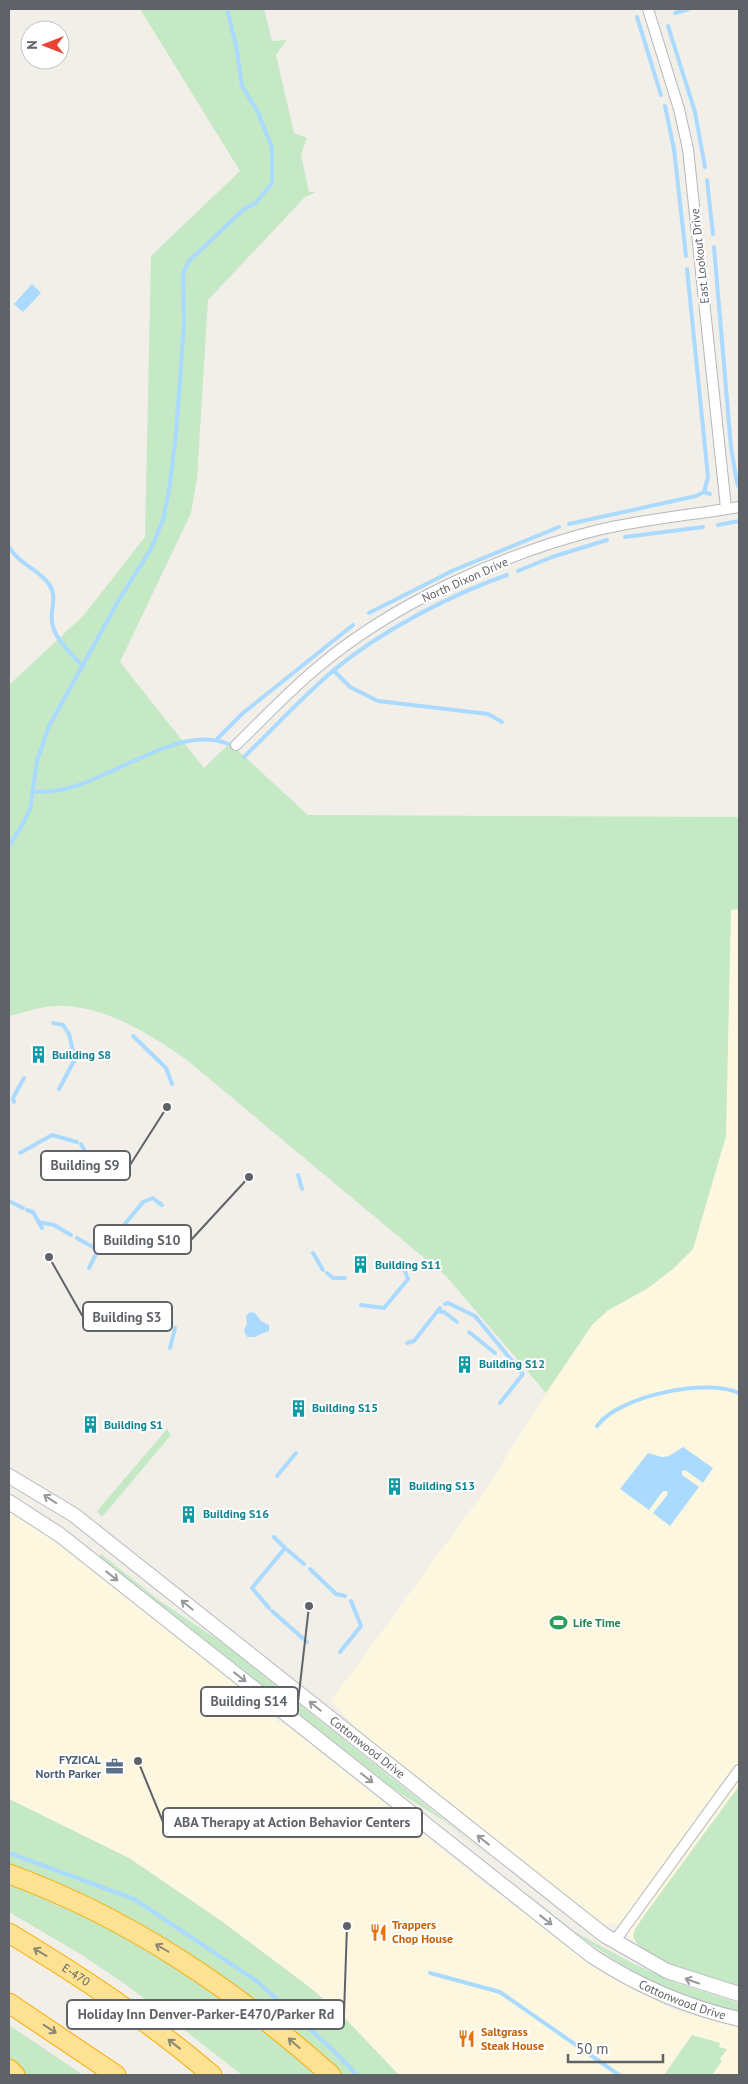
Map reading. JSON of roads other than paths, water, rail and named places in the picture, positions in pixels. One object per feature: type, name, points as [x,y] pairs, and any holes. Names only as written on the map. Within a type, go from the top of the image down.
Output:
[{"type":"highway","points":[[9,1874],[98,1913],[187,1963],[259,2014],[331,2075]]},
{"type":"highway","name":"E-470","points":[[9,1933],[116,2001],[173,2043],[212,2075]]},
{"type":"highway","points":[[9,2003],[116,2075]]},
{"type":"highway","points":[[9,2069],[15,2075]]},
{"type":"main road","name":"Cottonwood Drive","points":[[9,1476],[74,1515],[614,1942],[678,1976],[739,1994]]},
{"type":"main road","name":"Cottonwood Drive","points":[[9,1502],[60,1535],[592,1956],[631,1979],[666,1996],[708,2011],[739,2019]]},
{"type":"street","name":"East Lookout Drive","points":[[648,9],[679,109],[688,149],[726,508]]},
{"type":"street","name":"North Dixon Drive","points":[[236,745],[325,661],[398,612],[453,584],[533,550],[584,534],[655,519],[739,507]]},
{"type":"street","points":[[614,1942],[739,1770]]},
{"type":"water","points":[[32,284],[41,293],[23,312],[14,304]]},
{"type":"water","points":[[250,1312],[255,1313],[261,1321],[269,1325],[269,1331],[254,1337],[247,1337],[244,1330],[247,1324],[246,1316]]},
{"type":"water","points":[[683,1447],[713,1468],[703,1483],[685,1470],[682,1471],[682,1475],[699,1487],[670,1526],[653,1513],[668,1494],[667,1491],[663,1491],[649,1510],[620,1489],[648,1453],[662,1457],[669,1456]]},
{"type":"waterway","points":[[9,846],[30,809],[37,761],[49,726],[120,598],[151,549],[163,520],[176,434],[184,324],[183,274],[189,261],[244,209],[256,203],[272,183],[272,148],[258,112],[242,86],[236,45],[227,9]]},
{"type":"waterway","points":[[675,13],[689,9]]},
{"type":"waterway","points":[[637,17],[661,95]]},
{"type":"waterway","points":[[668,26],[695,112],[705,167]]},
{"type":"waterway","points":[[665,106],[674,149],[686,256]]},
{"type":"waterway","points":[[707,180],[713,234]]},
{"type":"waterway","points":[[714,247],[731,447],[739,487]]},
{"type":"waterway","points":[[687,269],[708,477],[704,492]]},
{"type":"waterway","points":[[569,524],[696,496],[704,492],[710,494]]},
{"type":"waterway","points":[[718,525],[739,521]]},
{"type":"waterway","points":[[369,613],[454,570],[559,527]]},
{"type":"waterway","points":[[625,537],[703,527]]},
{"type":"waterway","points":[[518,571],[552,557],[607,540]]},
{"type":"waterway","points":[[9,547],[18,558],[40,574],[49,584],[53,593],[53,628],[64,646],[83,667]]},
{"type":"waterway","points":[[244,757],[322,680],[373,642],[417,615],[485,583],[507,575]]},
{"type":"waterway","points":[[216,740],[243,713],[353,625]]},
{"type":"waterway","points":[[334,671],[350,687],[378,701],[488,714],[502,722]]},
{"type":"waterway","points":[[32,791],[56,791],[80,784],[156,751],[181,743],[205,740],[228,744]]},
{"type":"waterway","points":[[53,1023],[63,1025],[69,1034],[75,1059],[59,1089]]},
{"type":"waterway","points":[[133,1036],[164,1066]]},
{"type":"waterway","points":[[166,1068],[172,1084]]},
{"type":"waterway","points":[[14,1102],[13,1098],[24,1078]]},
{"type":"waterway","points":[[20,1153],[52,1135],[77,1142]]},
{"type":"waterway","points":[[81,1144],[92,1163]]},
{"type":"waterway","points":[[298,1175],[302,1189]]},
{"type":"waterway","points":[[118,1239],[115,1236],[143,1202],[153,1198]]},
{"type":"waterway","points":[[155,1200],[162,1205]]},
{"type":"waterway","points":[[9,1201],[23,1208]]},
{"type":"waterway","points":[[27,1210],[33,1212],[42,1228]]},
{"type":"waterway","points":[[38,1222],[54,1225],[71,1235]]},
{"type":"waterway","points":[[77,1238],[98,1250],[89,1268]]},
{"type":"waterway","points":[[313,1253],[323,1270]]},
{"type":"waterway","points":[[361,1305],[384,1308],[408,1279],[402,1263]]},
{"type":"waterway","points":[[327,1273],[333,1278],[345,1278]]},
{"type":"waterway","points":[[445,1304],[448,1303],[475,1316],[523,1374],[500,1403]]},
{"type":"waterway","points":[[407,1343],[414,1341],[440,1308]]},
{"type":"waterway","points":[[438,1311],[444,1312],[457,1322]]},
{"type":"waterway","points":[[170,1348],[175,1328]]},
{"type":"waterway","points":[[469,1332],[495,1353]]},
{"type":"waterway","points":[[597,1426],[608,1415],[642,1398],[685,1389],[724,1389],[739,1393]]},
{"type":"waterway","points":[[277,1476],[296,1453]]},
{"type":"waterway","points":[[269,1608],[252,1588],[285,1548],[274,1537]]},
{"type":"waterway","points":[[285,1548],[304,1564]]},
{"type":"waterway","points":[[310,1569],[336,1594],[345,1596]]},
{"type":"waterway","points":[[340,1652],[361,1626],[351,1601]]},
{"type":"waterway","points":[[272,1611],[307,1642]]},
{"type":"waterway","points":[[9,1853],[134,1899],[258,1982],[335,2052],[357,2075]]},
{"type":"waterway","points":[[430,1973],[500,1992],[619,2075]]},
{"type":"place","name":"Building S8","points":[[38,1055]]},
{"type":"place","name":"Building S9","points":[[167,1107]]},
{"type":"place","name":"Building S10","points":[[249,1177]]},
{"type":"place","name":"Building S3","points":[[49,1257]]},
{"type":"place","name":"Building S11","points":[[361,1265]]},
{"type":"place","name":"Building S12","points":[[465,1364]]},
{"type":"place","name":"Building S15","points":[[298,1408]]},
{"type":"place","name":"Building S1","points":[[90,1425]]},
{"type":"place","name":"Building S13","points":[[395,1486]]},
{"type":"place","name":"Building S16","points":[[189,1514]]},
{"type":"place","name":"Building S14","points":[[309,1606]]},
{"type":"place","name":"Life Time","points":[[559,1623]]},
{"type":"place","name":"ABA Therapy at Action Behavior Centers","points":[[138,1761]]},
{"type":"place","name":"FYZICAL North Parker","points":[[115,1767]]},
{"type":"place","name":"Holiday Inn Denver-Parker-E470/Parker Rd","points":[[347,1926]]},
{"type":"place","name":"Trappers Chop House","points":[[378,1932]]},
{"type":"place","name":"Saltgrass Steak House","points":[[467,2039]]}]
